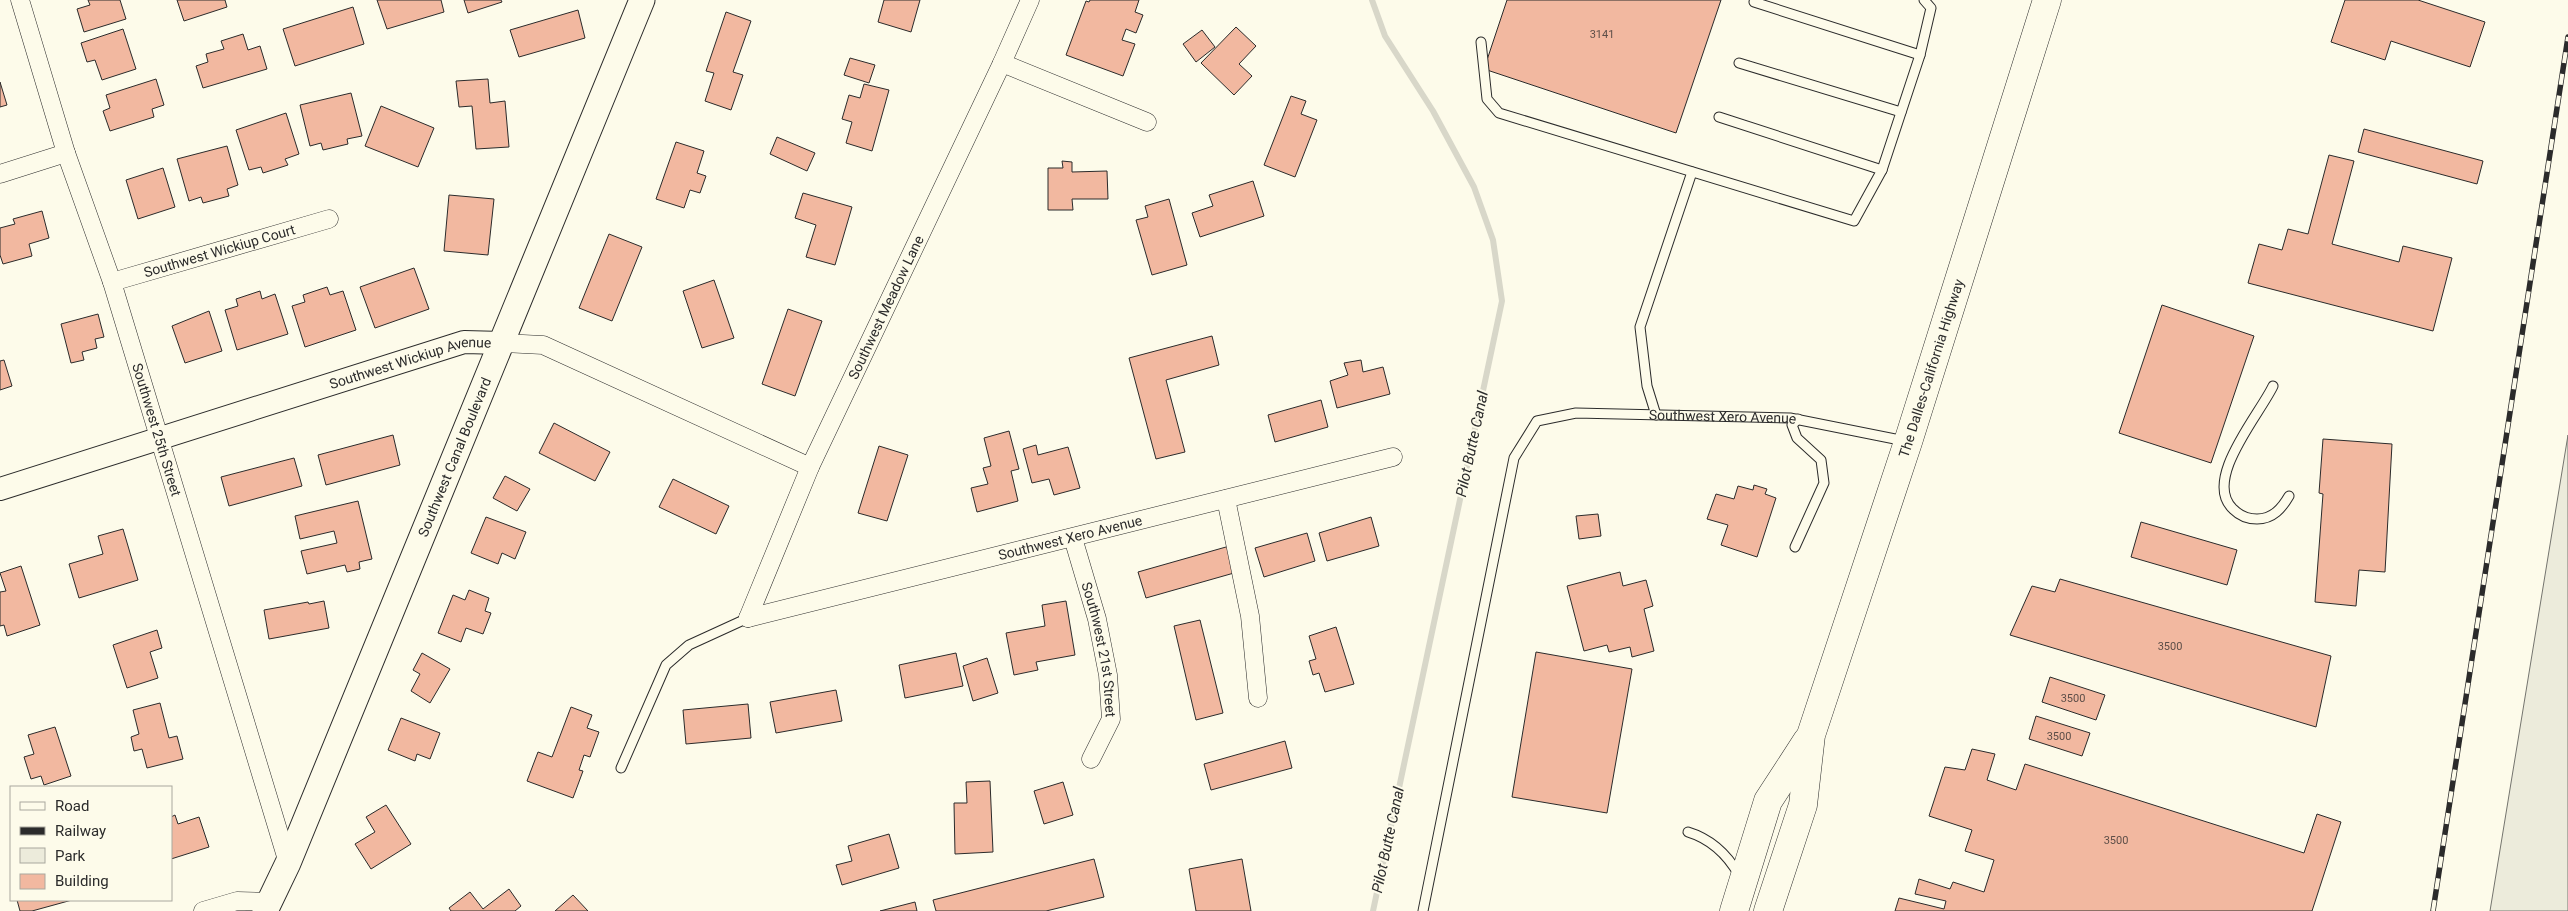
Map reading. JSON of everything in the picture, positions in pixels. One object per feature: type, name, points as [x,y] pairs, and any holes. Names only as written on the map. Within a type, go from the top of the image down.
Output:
[{"type":"highway","name":"The Dalles-California Highway","points":[[1768,911],[1803,805],[1811,735],[1908,442],[2047,0]]},
{"type":"highway","name":"The Dalles-California Highway","points":[[1734,911],[1768,801],[1811,735]]},
{"type":"highway","points":[[1774,911],[1777,884]]},
{"type":"main road","name":"Southwest Canal Boulevard","points":[[266,907],[288,863],[503,343],[642,0]]},
{"type":"street","name":"Southwest 25th Street","points":[[20,0],[66,153],[112,282],[158,440],[288,863]]},
{"type":"street","name":"Southwest Meadow Lane","points":[[748,618],[810,467],[1002,63],[1030,0]]},
{"type":"street","points":[[1002,63],[1147,122]]},
{"type":"street","points":[[0,174],[66,153]]},
{"type":"street","name":"Southwest Wickiup Court","points":[[112,282],[329,219]]},
{"type":"street","name":"Southwest Wickiup Avenue","points":[[0,489],[464,342],[543,346],[810,467]]},
{"type":"street","name":"Southwest Xero Avenue","points":[[748,618],[1392,457]]},
{"type":"street","points":[[1226,499],[1250,616],[1258,698]]},
{"type":"street","name":"Southwest 21st Street","points":[[1073,538],[1097,619],[1108,684],[1111,719],[1091,758]]},
{"type":"street","points":[[203,911],[237,901],[266,907]]},
{"type":"lane","points":[[1481,42],[1487,99],[1499,112],[1854,221],[1882,170],[1920,54],[1931,8],[1924,0]]},
{"type":"lane","points":[[1754,2],[1920,54]]},
{"type":"lane","points":[[1739,63],[1901,112]]},
{"type":"lane","points":[[1718,118],[1882,170]]},
{"type":"lane","points":[[1656,415],[1647,386],[1640,327],[1692,172]]},
{"type":"lane","points":[[2272,386],[2265,402],[2234,449],[2226,475],[2225,492],[2230,506],[2248,519],[2260,520],[2274,515],[2289,496]]},
{"type":"lane","name":"Southwest Xero Avenue","points":[[1422,911],[1514,458],[1537,421],[1576,413],[1798,419],[1908,442]]},
{"type":"lane","points":[[1795,547],[1824,483],[1821,460],[1797,438],[1792,425],[1798,419]]},
{"type":"lane","points":[[621,768],[666,665],[689,645],[748,618]]},
{"type":"lane","points":[[1688,832],[1705,837],[1731,861],[1743,882]]},
{"type":"green space","points":[[2568,435],[2568,911],[2490,911]]},
{"type":"building","points":[[88,0],[120,0],[126,19],[84,32],[77,9],[90,5]]},
{"type":"building","points":[[177,0],[225,0],[227,7],[184,21]]},
{"type":"building","points":[[377,0],[441,0],[444,12],[387,29]]},
{"type":"building","points":[[464,0],[501,0],[502,2],[468,13]]},
{"type":"building","points":[[884,0],[920,0],[911,32],[878,22]]},
{"type":"building","points":[[1090,0],[1139,0],[1135,12],[1143,15],[1136,33],[1126,29],[1122,40],[1135,44],[1123,76],[1066,55],[1086,1],[1089,2]]},
{"type":"building","points":[[1507,0],[1721,0],[1676,133],[1484,69]]},
{"type":"building","points":[[2345,0],[2418,0],[2485,22],[2470,67],[2391,41],[2385,60],[2331,42]]},
{"type":"building","points":[[353,7],[364,44],[295,66],[283,29]]},
{"type":"building","points":[[578,10],[585,38],[519,57],[510,30]]},
{"type":"building","points":[[726,12],[751,21],[733,72],[743,75],[731,110],[705,101],[714,73],[706,71]]},
{"type":"building","points":[[1236,27],[1256,46],[1239,64],[1252,76],[1234,95],[1201,63]]},
{"type":"building","points":[[123,29],[136,69],[102,80],[95,60],[87,62],[81,43]]},
{"type":"building","points":[[1202,30],[1215,47],[1196,62],[1183,44]]},
{"type":"building","points":[[243,34],[248,50],[260,46],[267,69],[203,88],[196,66],[208,62],[206,54],[224,49],[221,41]]},
{"type":"building","points":[[850,58],[875,65],[869,83],[844,75]]},
{"type":"building","points":[[156,79],[164,105],[152,109],[154,117],[110,131],[103,111],[110,108],[106,95]]},
{"type":"building","points":[[488,79],[490,103],[505,101],[509,147],[476,149],[472,106],[459,107],[456,81]]},
{"type":"building","points":[[0,82],[7,105],[0,107]]},
{"type":"building","points":[[864,84],[889,90],[872,151],[846,143],[852,122],[842,119],[849,95],[860,98]]},
{"type":"building","points":[[351,93],[362,136],[347,139],[348,144],[323,150],[321,143],[310,146],[300,105]]},
{"type":"building","points":[[1291,96],[1306,101],[1301,114],[1317,120],[1295,177],[1264,165]]},
{"type":"building","points":[[381,106],[434,128],[418,167],[365,146]]},
{"type":"building","points":[[286,113],[299,154],[285,159],[288,165],[263,173],[261,167],[249,170],[236,130]]},
{"type":"building","points":[[2364,129],[2483,161],[2477,184],[2358,152]]},
{"type":"building","points":[[777,137],[815,153],[807,171],[770,154]]},
{"type":"building","points":[[676,142],[704,151],[697,173],[706,176],[700,193],[690,190],[684,208],[656,199]]},
{"type":"building","points":[[227,146],[238,185],[227,189],[229,196],[203,203],[201,197],[189,201],[177,159]]},
{"type":"building","points":[[2329,155],[2354,161],[2332,244],[2399,262],[2403,246],[2452,258],[2433,331],[2248,283],[2259,244],[2282,250],[2288,229],[2308,234]]},
{"type":"building","points":[[1062,161],[1072,162],[1072,172],[1107,171],[1108,199],[1072,199],[1073,210],[1048,210],[1048,168],[1063,168]]},
{"type":"building","points":[[163,168],[175,207],[138,219],[126,180]]},
{"type":"building","points":[[1253,181],[1264,216],[1200,237],[1192,213],[1213,206],[1209,195]]},
{"type":"building","points":[[803,193],[852,207],[835,265],[806,257],[816,225],[795,218]]},
{"type":"building","points":[[449,195],[494,199],[488,255],[444,251]]},
{"type":"building","points":[[1169,199],[1187,265],[1152,275],[1136,220],[1148,217],[1145,206]]},
{"type":"building","points":[[42,211],[49,238],[29,244],[32,256],[3,264],[0,255],[0,228],[15,224],[13,219]]},
{"type":"building","points":[[609,234],[642,247],[612,321],[579,308]]},
{"type":"building","points":[[414,268],[429,309],[375,328],[360,287]]},
{"type":"building","points":[[714,280],[734,338],[702,348],[683,291]]},
{"type":"building","points":[[327,287],[330,295],[343,291],[356,330],[305,347],[292,306],[305,302],[303,295]]},
{"type":"building","points":[[260,291],[262,299],[275,294],[288,334],[237,350],[225,310],[238,306],[236,299]]},
{"type":"building","points":[[2162,305],[2254,336],[2211,463],[2119,433]]},
{"type":"building","points":[[788,309],[822,321],[795,396],[762,384]]},
{"type":"building","points":[[209,311],[222,351],[185,363],[172,326]]},
{"type":"building","points":[[98,314],[104,337],[95,339],[97,348],[82,352],[84,360],[71,363],[61,324]]},
{"type":"building","points":[[1212,336],[1219,365],[1166,380],[1185,452],[1156,459],[1129,358]]},
{"type":"building","points":[[4,360],[12,386],[0,390],[0,361]]},
{"type":"building","points":[[1361,360],[1363,372],[1383,367],[1390,394],[1337,408],[1330,381],[1348,375],[1344,363]]},
{"type":"building","points":[[1321,400],[1328,427],[1275,442],[1268,415]]},
{"type":"building","points":[[554,423],[610,452],[595,481],[539,453]]},
{"type":"building","points":[[1009,431],[1019,469],[1011,471],[1018,501],[977,512],[971,488],[988,484],[983,468],[991,466],[984,438]]},
{"type":"building","points":[[393,435],[400,465],[326,485],[318,455]]},
{"type":"building","points":[[2323,439],[2392,444],[2385,572],[2359,570],[2356,606],[2315,602],[2323,494],[2319,493]]},
{"type":"building","points":[[1036,445],[1038,455],[1068,447],[1080,488],[1054,495],[1049,479],[1032,483],[1023,449]]},
{"type":"building","points":[[879,446],[908,455],[887,521],[858,513]]},
{"type":"building","points":[[294,458],[302,486],[229,506],[221,477]]},
{"type":"building","points":[[505,476],[530,489],[517,511],[493,498]]},
{"type":"building","points":[[673,479],[729,506],[716,534],[659,507]]},
{"type":"building","points":[[1754,485],[1767,489],[1765,494],[1776,498],[1757,557],[1721,545],[1728,525],[1707,519],[1716,494],[1734,499],[1738,486],[1753,490]]},
{"type":"building","points":[[358,501],[372,559],[359,562],[360,569],[347,572],[345,565],[307,574],[301,551],[337,543],[334,531],[300,539],[295,516]]},
{"type":"building","points":[[1598,514],[1601,536],[1579,539],[1576,516]]},
{"type":"building","points":[[486,517],[526,532],[515,559],[502,553],[498,564],[471,553]]},
{"type":"building","points":[[1371,517],[1379,546],[1327,561],[1319,533]]},
{"type":"building","points":[[2141,522],[2237,550],[2227,585],[2131,557]]},
{"type":"building","points":[[123,529],[138,580],[79,598],[69,564],[103,554],[98,536]]},
{"type":"building","points":[[1307,533],[1315,561],[1264,577],[1255,548]]},
{"type":"building","points":[[1233,545],[1241,571],[1146,598],[1138,572]]},
{"type":"building","points":[[21,566],[40,625],[7,636],[4,625],[0,626],[0,592],[6,591],[0,573]]},
{"type":"building","points":[[1620,572],[1623,586],[1646,580],[1653,606],[1644,609],[1654,651],[1632,657],[1630,647],[1609,652],[1607,645],[1584,651],[1567,586]]},
{"type":"building","points":[[2060,579],[2331,656],[2316,727],[2010,635],[2032,586],[2055,592]]},
{"type":"building","points":[[469,590],[489,598],[485,611],[491,613],[483,634],[466,628],[461,642],[438,633],[453,595],[465,600]]},
{"type":"building","points":[[324,601],[329,628],[269,639],[264,610]]},
{"type":"building","points":[[1066,601],[1075,655],[1036,662],[1038,670],[1014,675],[1006,633],[1045,626],[1042,605]]},
{"type":"building","points":[[1200,620],[1223,713],[1196,720],[1174,626]]},
{"type":"building","points":[[1336,627],[1354,684],[1325,692],[1319,673],[1313,675],[1309,661],[1316,659],[1309,636]]},
{"type":"building","points":[[157,630],[162,648],[150,652],[158,678],[127,688],[113,645]]},
{"type":"building","points":[[1536,652],[1632,669],[1607,813],[1512,797]]},
{"type":"building","points":[[422,653],[450,669],[430,703],[411,691],[420,674],[413,670]]},
{"type":"building","points":[[956,653],[963,686],[905,698],[899,665]]},
{"type":"building","points":[[987,658],[998,693],[973,701],[963,666]]},
{"type":"building","points":[[2050,677],[2105,695],[2096,720],[2042,702]]},
{"type":"building","points":[[836,690],[842,721],[776,733],[770,702]]},
{"type":"building","points":[[160,703],[169,738],[177,736],[183,759],[147,768],[142,749],[134,751],[131,737],[139,734],[133,710]]},
{"type":"building","points":[[748,704],[751,738],[686,744],[683,710]]},
{"type":"building","points":[[571,707],[592,715],[587,728],[599,732],[590,757],[584,755],[579,770],[583,771],[573,798],[527,781],[538,752],[552,757]]},
{"type":"building","points":[[2036,716],[2090,733],[2082,756],[2029,739]]},
{"type":"building","points":[[401,718],[440,733],[430,759],[417,754],[415,761],[388,750]]},
{"type":"building","points":[[55,727],[71,776],[44,785],[41,776],[31,779],[24,757],[34,754],[28,735]]},
{"type":"building","points":[[1285,741],[1292,768],[1211,790],[1204,764]]},
{"type":"building","points":[[1972,749],[1995,754],[1987,780],[2016,790],[2025,764],[2304,853],[2317,814],[2341,822],[2312,911],[1895,911],[1899,898],[1944,909],[1946,901],[1915,894],[1919,879],[1950,889],[1953,882],[1984,892],[1994,860],[1965,851],[1972,830],[1929,816],[1945,767],[1965,770]]},
{"type":"building","points":[[990,781],[993,852],[955,854],[954,803],[967,803],[966,782]]},
{"type":"building","points":[[1063,782],[1073,815],[1044,824],[1034,791]]},
{"type":"building","points":[[386,805],[411,844],[371,869],[355,844],[375,832],[366,817]]},
{"type":"building","points":[[175,815],[178,824],[199,817],[209,847],[172,859],[172,816]]},
{"type":"building","points":[[889,834],[899,868],[842,885],[836,865],[852,861],[848,846]]},
{"type":"building","points":[[1094,859],[1104,897],[1046,911],[936,911],[933,900]]},
{"type":"building","points":[[1242,859],[1251,911],[1196,911],[1189,869]]},
{"type":"building","points":[[509,889],[521,906],[515,911],[451,911],[449,908],[470,892],[483,909]]},
{"type":"building","points":[[573,895],[588,911],[555,911]]},
{"type":"building","points":[[17,901],[68,901],[32,911],[20,911]]},
{"type":"building","points":[[915,902],[917,911],[880,911]]},
{"type":"waterway","name":"Pilot Butte Canal","points":[[1372,0],[1385,36],[1433,111],[1474,187],[1493,240],[1502,301],[1373,911]]},
{"type":"railway","points":[[2433,911],[2568,37]]}]
